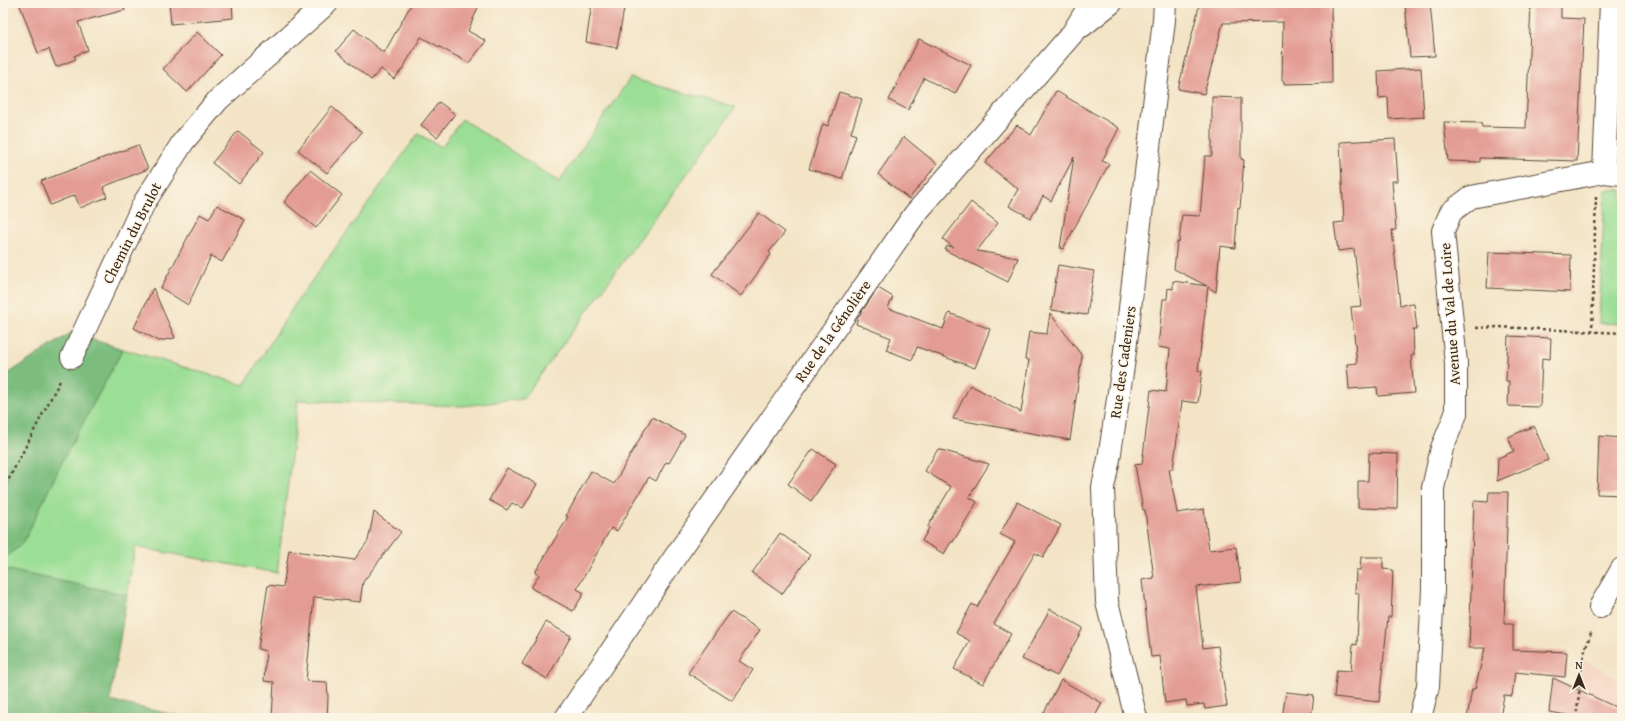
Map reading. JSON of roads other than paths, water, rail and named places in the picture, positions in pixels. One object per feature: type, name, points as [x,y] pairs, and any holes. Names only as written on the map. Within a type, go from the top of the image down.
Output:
[{"type":"street","name":"Chemin du Brulot","points":[[72,357],[144,203],[183,142],[218,100],[327,3]]},
{"type":"street","name":"Rue de la Génolière","points":[[566,718],[675,557],[915,214],[1072,34],[1091,3]]},
{"type":"street","name":"Rue de la Génolière","points":[[1072,34],[1111,3]]},
{"type":"street","name":"Rue des Cadeniers","points":[[1136,718],[1107,602],[1103,487],[1109,459],[1124,359],[1165,3]]},
{"type":"street","points":[[1611,3],[1613,173]]},
{"type":"street","name":"Avenue du Val de Loire","points":[[1420,718],[1428,686],[1433,590],[1433,488],[1442,448],[1456,414],[1454,329],[1443,232],[1451,212],[1471,197],[1613,173]]},
{"type":"street","points":[[1600,607],[1622,569]]},
{"type":"street","name":"Rue de la Génolière","points":[[577,718],[616,644]]}]
